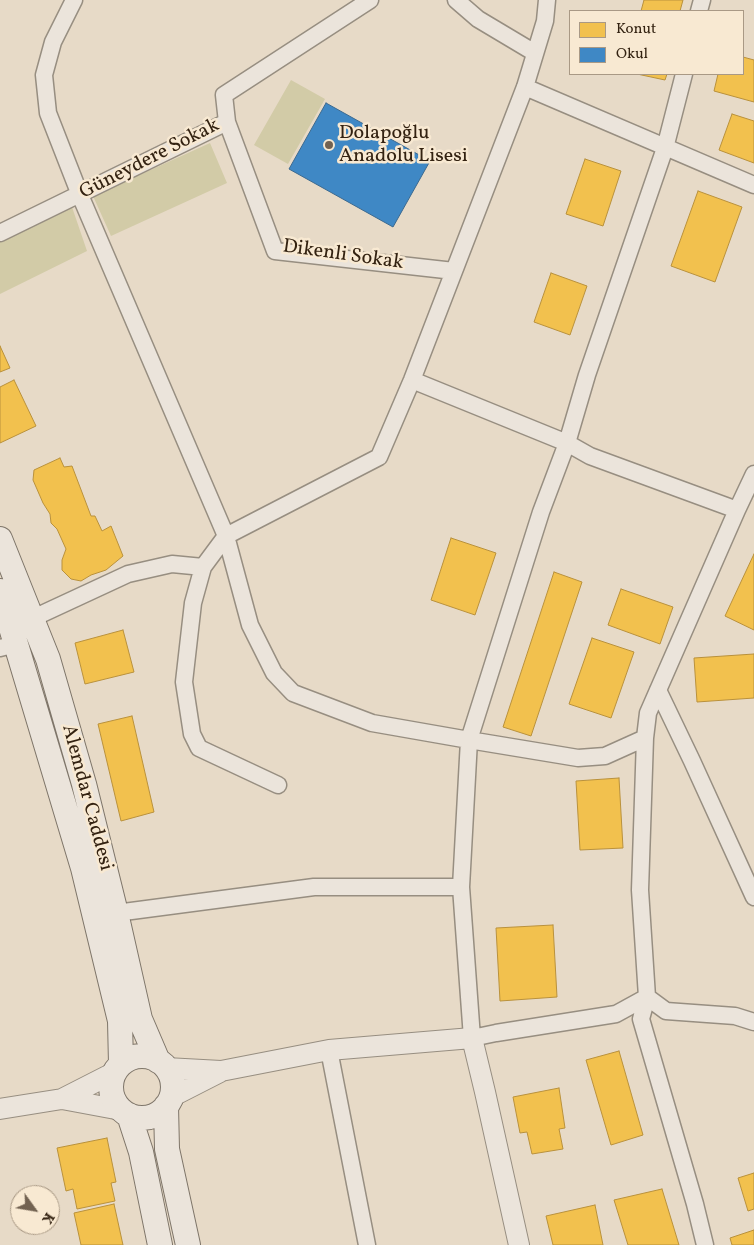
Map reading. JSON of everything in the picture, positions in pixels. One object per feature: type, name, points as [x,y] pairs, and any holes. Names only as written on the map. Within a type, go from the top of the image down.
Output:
[{"type":"main road","name":"Alemdar Caddesi","points":[[0,539],[48,659],[81,774],[140,1019],[162,1064]]},
{"type":"main road","name":"Alemdar Caddesi","points":[[0,591],[8,646],[83,868],[120,1021],[118,1068]]},
{"type":"main road","points":[[168,1102],[158,1113],[149,1117],[139,1118],[125,1112],[114,1102],[111,1092],[111,1082],[118,1068],[130,1059],[139,1056],[149,1057],[162,1064],[171,1077],[172,1087],[168,1102],[167,1149],[188,1245]]},
{"type":"main road","points":[[125,1112],[142,1152],[160,1245]]},
{"type":"street","points":[[74,0],[53,42],[44,75],[48,113],[80,195],[226,536],[250,624],[274,673],[293,693],[372,723],[469,740],[578,758],[605,756],[646,738]]},
{"type":"street","name":"Güneydere Sokak","points":[[0,233],[227,122],[224,95],[370,0]]},
{"type":"street","points":[[456,0],[478,19],[535,52]]},
{"type":"street","points":[[278,786],[199,748],[192,734],[184,682],[193,603],[203,567],[226,536],[379,458],[412,380],[525,87],[545,21],[547,0]]},
{"type":"street","points":[[519,1245],[472,1038],[461,887],[469,740],[541,512],[567,443],[587,375],[665,148],[684,75]]},
{"type":"street","points":[[525,87],[754,185]]},
{"type":"street","name":"Dikenli Sokak","points":[[227,122],[275,251],[454,271]]},
{"type":"street","points":[[412,380],[567,443],[590,456],[737,510]]},
{"type":"street","points":[[705,1245],[695,1204],[641,1019],[647,997],[640,890],[646,738],[648,713],[754,474]]},
{"type":"street","points":[[31,618],[128,574],[172,564],[203,567]]},
{"type":"street","points":[[658,690],[754,898]]},
{"type":"street","points":[[116,913],[314,887],[461,887]]},
{"type":"street","points":[[647,997],[666,1011],[736,1016],[754,1022]]},
{"type":"street","points":[[168,1102],[221,1072],[329,1050],[472,1038],[616,1014],[647,997]]},
{"type":"street","points":[[329,1050],[367,1245]]},
{"type":"street","points":[[162,1064],[221,1072]]},
{"type":"street","points":[[62,1099],[118,1068]]},
{"type":"street","points":[[0,1108],[62,1099],[125,1112]]},
{"type":"shaded area","points":[[291,80],[325,99],[288,164],[254,145]]},
{"type":"shaded area","points":[[210,143],[227,183],[111,236],[93,196]]},
{"type":"shaded area","points":[[72,207],[87,251],[0,294],[0,241]]},
{"type":"building: Konut","points":[[644,0],[683,0],[680,10],[641,10]]},
{"type":"building: Konut","points":[[744,57],[754,60],[754,102],[714,91],[718,75],[744,75]]},
{"type":"building: Konut","points":[[642,75],[667,75],[665,80]]},
{"type":"building: Konut","points":[[732,114],[754,121],[754,163],[719,150]]},
{"type":"building: Konut","points":[[585,159],[621,171],[603,226],[566,214]]},
{"type":"building: Konut","points":[[698,191],[742,207],[715,282],[671,266]]},
{"type":"building: Konut","points":[[551,273],[587,286],[570,335],[534,322]]},
{"type":"building: Konut","points":[[0,346],[10,368],[0,372]]},
{"type":"building: Konut","points":[[14,380],[36,426],[0,443],[0,387]]},
{"type":"building: Konut","points":[[60,458],[64,467],[72,466],[91,516],[95,516],[102,531],[111,526],[123,556],[106,570],[81,581],[71,579],[62,570],[62,560],[66,549],[57,529],[51,523],[50,514],[33,480],[34,470]]},
{"type":"building: Konut","points":[[451,538],[496,553],[475,615],[431,600]]},
{"type":"building: Konut","points":[[754,554],[754,630],[725,616]]},
{"type":"building: Konut","points":[[554,572],[582,582],[531,736],[503,727]]},
{"type":"building: Konut","points":[[621,589],[673,607],[660,644],[608,625]]},
{"type":"building: Konut","points":[[123,630],[134,672],[85,684],[75,643]]},
{"type":"building: Konut","points":[[592,638],[634,652],[611,718],[569,704]]},
{"type":"building: Konut","points":[[754,654],[754,698],[697,702],[694,658]]},
{"type":"building: Konut","points":[[132,716],[154,812],[121,821],[98,724]]},
{"type":"building: Konut","points":[[619,778],[623,848],[580,850],[576,781]]},
{"type":"building: Konut","points":[[553,925],[557,997],[500,1001],[496,928]]},
{"type":"building: Konut","points":[[619,1051],[643,1135],[611,1145],[586,1060]]},
{"type":"building: Konut","points":[[559,1088],[565,1128],[559,1129],[563,1149],[532,1154],[527,1132],[520,1133],[513,1097]]},
{"type":"building: Konut","points":[[107,1138],[116,1182],[111,1183],[115,1201],[77,1209],[73,1189],[66,1191],[57,1148]]},
{"type":"building: Konut","points":[[754,1173],[754,1209],[748,1211],[738,1178]]},
{"type":"building: Konut","points":[[662,1189],[679,1245],[628,1245],[614,1200]]},
{"type":"building: Konut","points":[[114,1204],[123,1245],[81,1245],[74,1213]]},
{"type":"building: Konut","points":[[595,1205],[603,1245],[553,1245],[546,1216]]},
{"type":"building: Konut","points":[[754,1230],[754,1245],[732,1245],[730,1238]]},
{"type":"building: Okul","points":[[326,103],[430,161],[393,227],[289,169]]},
{"type":"place","name":"Dolapoğlu Anadolu Lisesi","points":[[329,145]]}]
